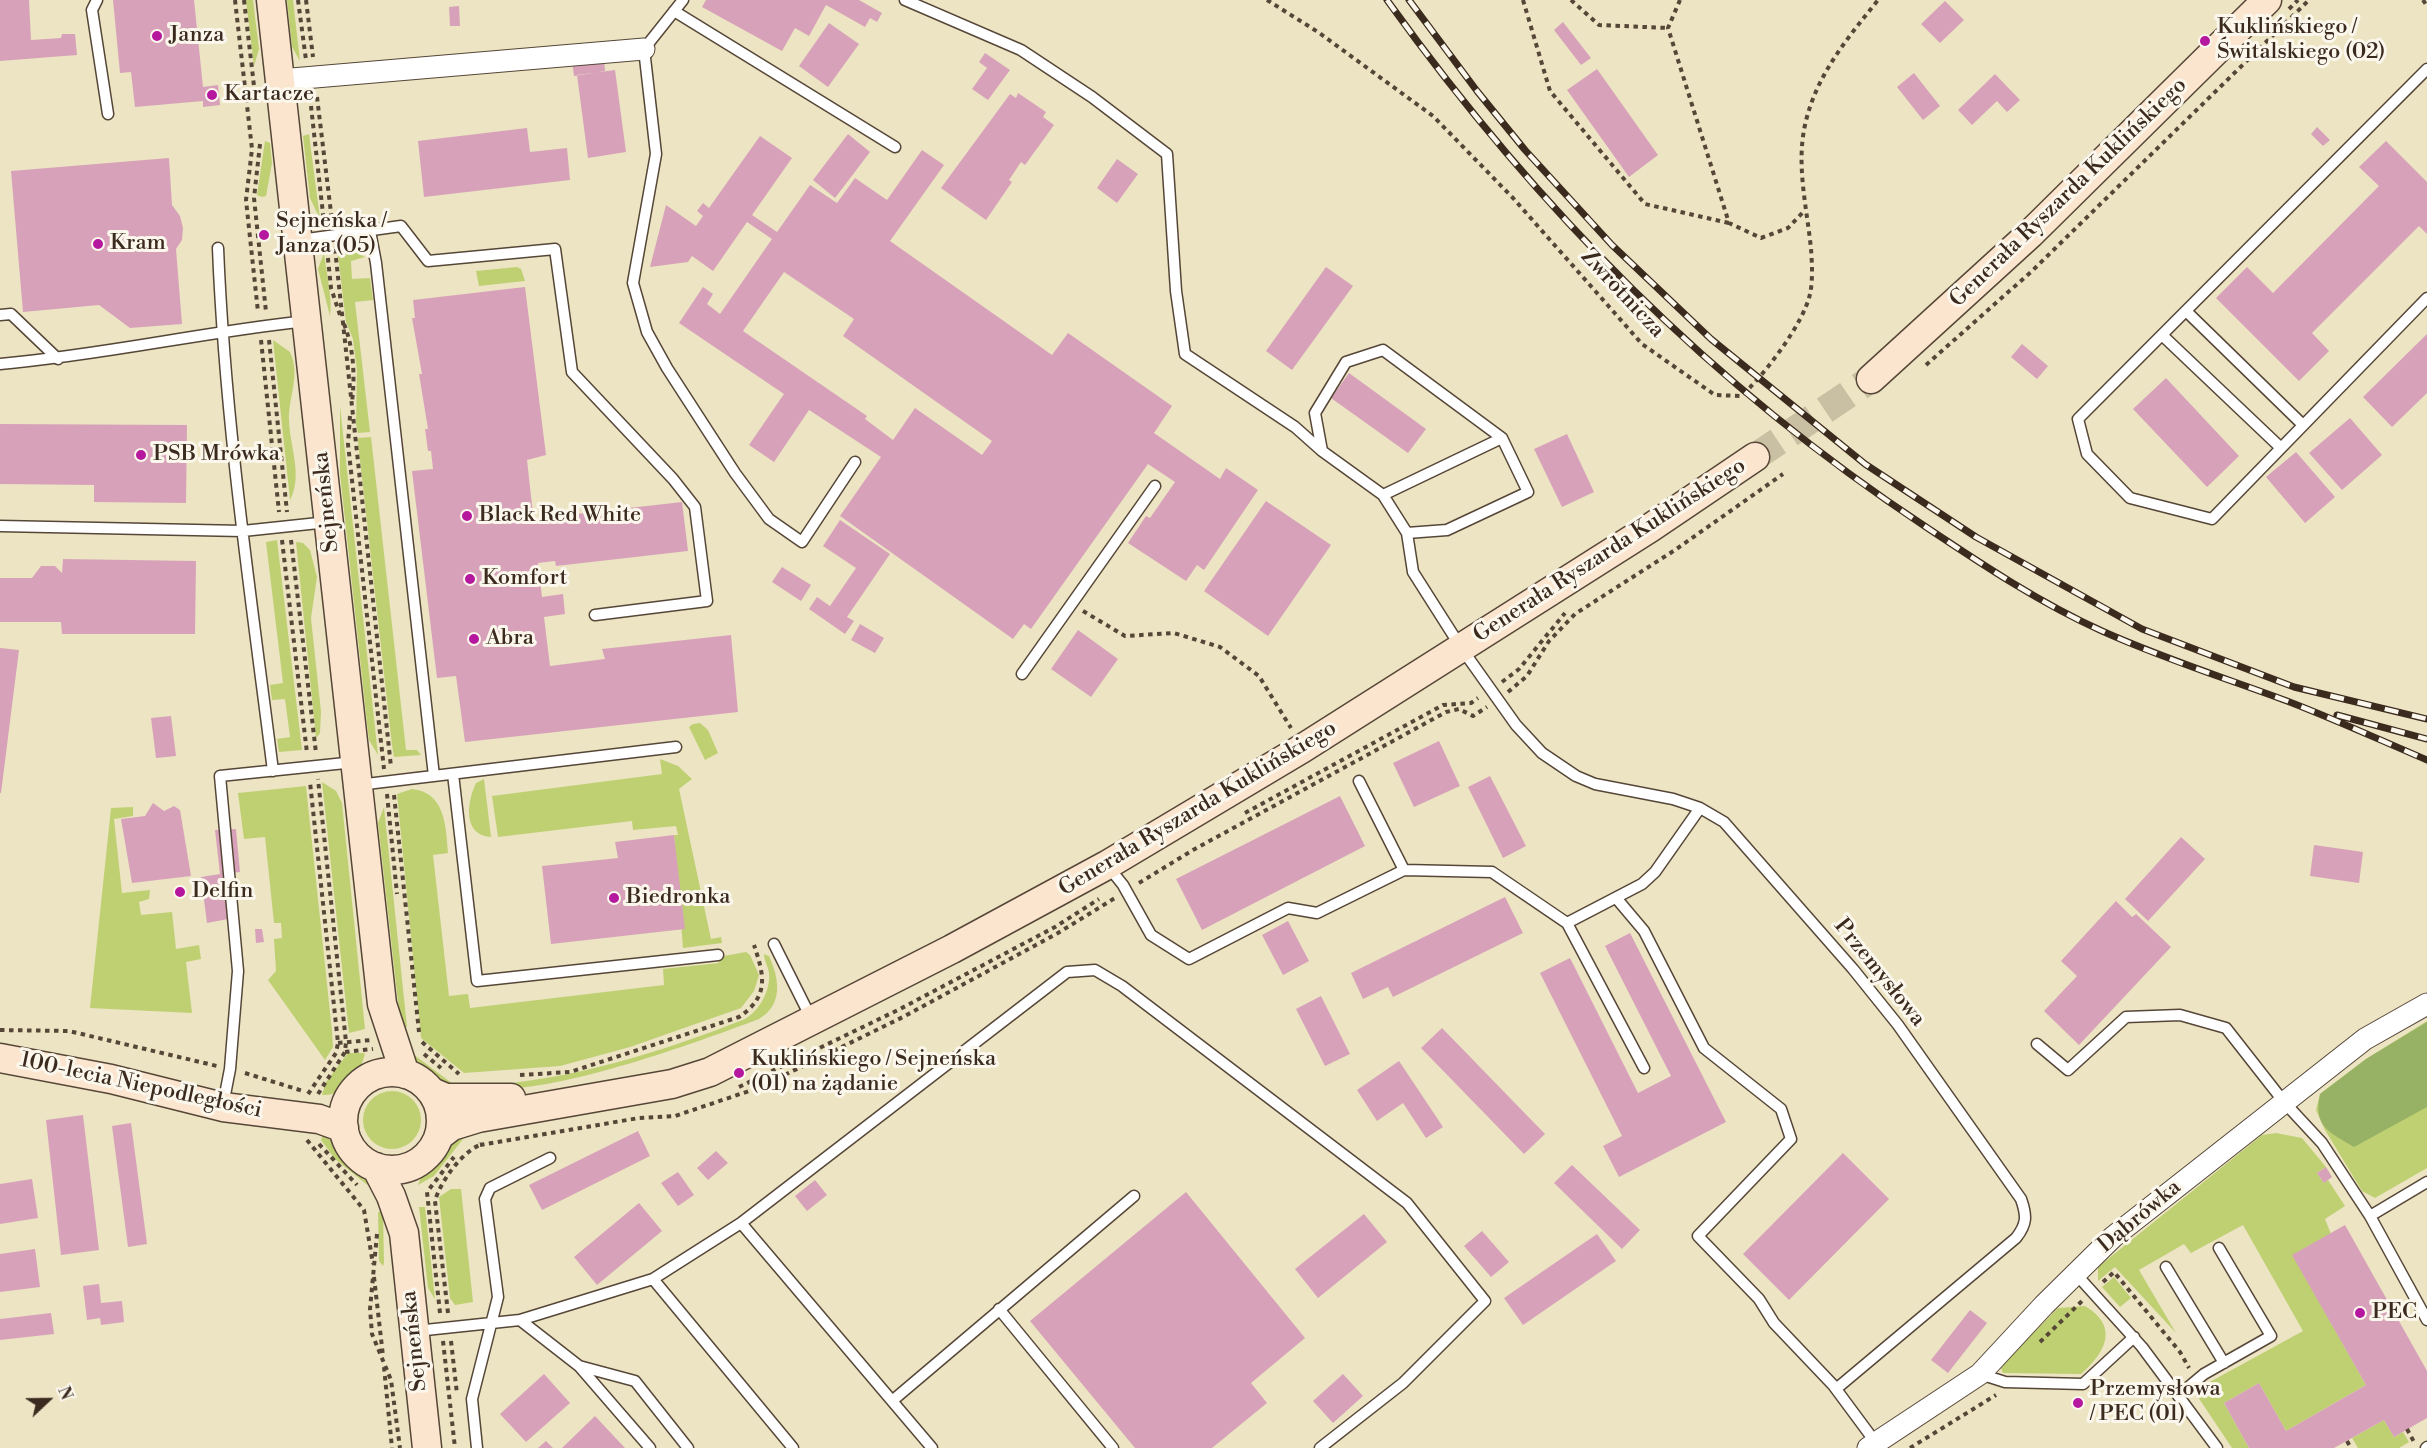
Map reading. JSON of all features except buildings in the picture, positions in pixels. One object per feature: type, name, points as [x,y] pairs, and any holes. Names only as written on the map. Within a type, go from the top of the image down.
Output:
[{"type":"main road","name":"Sejneńska","points":[[272,0],[301,79],[320,237],[307,321],[328,522],[373,777],[382,1004],[373,1076]]},
{"type":"main road","name":"Generała Ryszarda Kuklińskiego","points":[[1871,378],[2030,234],[2266,1]]},
{"type":"main road","name":"Generała Ryszarda Kuklińskiego","points":[[439,1136],[452,1126],[473,1116],[672,1084],[710,1072],[813,1021],[1107,865],[1303,748],[1650,528],[1755,456]]},
{"type":"main road","name":"Sejneńska","points":[[382,1004],[413,1063]]},
{"type":"main road","name":"100-lecia Niepodległości","points":[[0,1058],[111,1079],[223,1107],[324,1109]]},
{"type":"main road","points":[[419,1163],[369,1179],[358,1156],[324,1109],[373,1076],[413,1063],[415,1078],[432,1092],[441,1115],[439,1136]]},
{"type":"main road","name":"Generała Ryszarda Kuklińskiego","points":[[432,1092],[447,1098],[473,1116]]},
{"type":"main road","name":"Sejneńska","points":[[404,1233],[408,1194],[419,1163],[428,1155],[439,1136]]},
{"type":"main road","name":"Sejneńska","points":[[369,1179],[391,1196],[435,1329],[427,1448]]},
{"type":"street","points":[[301,79],[644,49]]},
{"type":"street","name":"Dąbrówka","points":[[1872,1445],[1980,1374],[2113,1237],[2365,1039],[2427,1004]]},
{"type":"lane","points":[[97,0],[92,10],[108,114]]},
{"type":"lane","points":[[683,0],[644,49],[656,154],[633,283],[647,332],[667,368],[735,473],[770,519],[802,542],[855,462]]},
{"type":"lane","points":[[904,0],[1021,50],[1092,97],[1167,154],[1176,291],[1185,354],[1294,427],[1322,451],[1383,495],[1407,533],[1447,530],[1528,492],[1502,438],[1383,350],[1346,362],[1315,413],[1322,451]]},
{"type":"lane","points":[[674,11],[895,147]]},
{"type":"lane","points":[[2427,69],[2078,419],[2087,454],[2130,498],[2212,519],[2427,298]]},
{"type":"lane","points":[[320,237],[401,226],[428,261],[555,249],[572,372],[673,479],[695,507],[707,601],[596,615]]},
{"type":"lane","points":[[370,231],[434,776]]},
{"type":"lane","points":[[218,248],[221,330],[273,771]]},
{"type":"lane","points":[[2186,311],[2303,425]]},
{"type":"lane","points":[[0,315],[11,314],[58,359]]},
{"type":"lane","points":[[0,364],[58,359],[221,330],[307,321]]},
{"type":"lane","points":[[2162,335],[2281,448]]},
{"type":"lane","points":[[1383,495],[1502,438]]},
{"type":"lane","points":[[1022,674],[1155,486]]},
{"type":"lane","points":[[0,526],[243,531],[328,522]]},
{"type":"lane","name":"Przemysłowa","points":[[1407,533],[1413,572],[1462,649],[1524,735],[1557,764],[1595,784],[1673,799],[1700,808],[1724,822],[1860,978],[1939,1082],[2021,1199],[2026,1214],[2025,1226],[2016,1238],[1836,1389]]},
{"type":"lane","points":[[223,1107],[230,1069],[238,970],[220,776],[313,766],[373,777],[434,776],[676,747]]},
{"type":"lane","points":[[453,774],[477,981],[718,955]]},
{"type":"lane","points":[[1359,781],[1404,870]]},
{"type":"lane","points":[[1567,923],[1617,899],[1655,872],[1700,808]]},
{"type":"lane","points":[[1107,865],[1123,885],[1151,935],[1189,959],[1288,908],[1317,913],[1404,870],[1492,872],[1567,923],[1644,1068]]},
{"type":"lane","points":[[1617,899],[1644,931],[1704,1047],[1781,1109],[1791,1139],[1698,1236],[1759,1299],[1786,1338],[1836,1389],[1872,1445]]},
{"type":"lane","points":[[774,944],[813,1021]]},
{"type":"lane","points":[[435,1329],[520,1320],[653,1279],[741,1223],[1067,972],[1095,970],[1122,986],[1407,1203],[1485,1301],[1403,1383],[1320,1448]]},
{"type":"lane","points":[[2037,1044],[2068,1070],[2126,1017],[2180,1015],[2226,1028],[2284,1102],[2322,1143],[2370,1216],[2426,1315]]},
{"type":"lane","points":[[477,1448],[472,1399],[498,1298],[485,1199],[490,1188],[550,1158]]},
{"type":"lane","points":[[2370,1216],[2427,1182]]},
{"type":"lane","points":[[892,1401],[1134,1196]]},
{"type":"lane","points":[[741,1223],[932,1448]]},
{"type":"lane","points":[[2179,1395],[2204,1374],[2271,1336],[2219,1248]]},
{"type":"lane","points":[[2166,1267],[2224,1363]]},
{"type":"lane","points":[[2075,1274],[2134,1337],[2217,1448]]},
{"type":"lane","points":[[653,1279],[794,1448]]},
{"type":"lane","points":[[999,1309],[1113,1448]]},
{"type":"lane","points":[[520,1320],[579,1366],[650,1448]]},
{"type":"lane","points":[[1980,1374],[2005,1382],[2083,1384],[2134,1337]]},
{"type":"lane","points":[[579,1366],[635,1381],[688,1448]]},
{"type":"path","points":[[235,0],[252,149],[246,200],[264,326],[313,766],[338,1043],[318,1143],[321,1148],[369,1179]]},
{"type":"path","points":[[244,0],[255,93]]},
{"type":"path","points":[[298,0],[301,79],[320,237],[331,288],[349,336],[354,375],[351,409],[373,777],[419,1034],[422,1043],[462,1076],[473,1077],[471,1149],[438,1190],[435,1201],[435,1329],[458,1404]]},
{"type":"path","points":[[306,0],[301,79],[320,237],[342,320]]},
{"type":"path","name":"Zwrotnicza","points":[[1267,0],[1318,32],[1433,116],[1513,198],[1642,344],[1715,395],[1741,396],[1758,380],[1788,339],[1810,295],[1811,250],[1802,178],[1804,127],[1815,90],[1832,59],[1878,0]]},
{"type":"path","points":[[1522,0],[1550,91],[1646,204],[1729,224],[1761,238],[1788,228],[1805,210]]},
{"type":"path","points":[[1571,0],[1599,25],[1668,28]]},
{"type":"path","points":[[1680,0],[1668,28],[1729,224]]},
{"type":"path","points":[[1921,369],[2032,271],[2309,0]]},
{"type":"path","points":[[2423,0],[2427,6]]},
{"type":"path","points":[[260,140],[254,198],[264,326],[285,527],[346,1042],[345,1052],[324,1109],[307,1144],[359,1200],[364,1210],[373,1268],[392,1448]]},
{"type":"path","points":[[1072,604],[1125,636],[1174,633],[1220,647],[1259,676],[1303,748]]},
{"type":"path","points":[[373,777],[397,900]]},
{"type":"path","points":[[516,1075],[570,1072],[739,1017],[753,1005],[764,985],[754,945]]},
{"type":"path","points":[[0,1030],[69,1031],[230,1069],[324,1109]]},
{"type":"path","points":[[413,1063],[463,1085],[473,1116],[468,1138],[427,1192],[435,1329],[455,1448]]},
{"type":"path","points":[[473,1116],[610,1124]]},
{"type":"path","points":[[376,1227],[370,1317],[372,1334],[393,1390],[400,1448]]},
{"type":"path","points":[[2035,1348],[2114,1272],[2180,1352],[2192,1374]]},
{"type":"path","points":[[1996,1395],[2005,1382]]},
{"type":"path","points":[[2407,1430],[2414,1443]]},
{"type":"path","points":[[2347,1441],[2351,1448]]},
{"type":"green space","points":[[246,0],[253,0],[259,49],[254,66]]},
{"type":"green space","points":[[287,0],[293,0],[300,61],[292,47]]},
{"type":"green space","points":[[309,134],[320,219],[310,198],[303,136]]},
{"type":"green space","points":[[265,141],[270,143],[272,163],[266,196],[262,197],[257,195]]},
{"type":"green space","points":[[348,248],[365,257],[351,261],[352,279],[370,278],[373,300],[355,302],[370,432],[358,433],[356,424],[357,371],[353,339],[346,322],[338,256],[341,249]]},
{"type":"green space","points":[[324,253],[330,294],[330,316],[318,269]]},
{"type":"green space","points":[[517,267],[521,269],[525,281],[479,286],[476,271]]},
{"type":"green space","points":[[273,340],[290,352],[294,370],[289,421],[296,471],[294,491],[290,500]]},
{"type":"green space","points":[[340,406],[378,755],[369,740],[367,723],[340,473]]},
{"type":"green space","points":[[371,437],[406,750],[417,750],[421,755],[394,757],[392,745],[358,442],[358,438]]},
{"type":"green space","points":[[277,540],[302,750],[279,752],[277,739],[290,737],[285,699],[272,700],[270,685],[283,683],[266,542]]},
{"type":"green space","points":[[296,542],[303,543],[310,550],[317,577],[311,618],[321,712],[320,733],[316,738]]},
{"type":"green space","points":[[700,723],[708,730],[718,753],[705,760],[689,727]]},
{"type":"green space","points":[[660,759],[678,766],[692,779],[679,789],[711,939],[721,937],[722,943],[683,948],[674,835],[678,835],[676,826],[633,830],[632,821],[498,837],[492,796],[662,774]]},
{"type":"green space","points":[[484,779],[491,837],[475,830],[469,816],[470,799],[476,783]]},
{"type":"green space","points":[[322,782],[336,791],[342,803],[365,1029],[349,1033]]},
{"type":"green space","points":[[306,786],[332,1031],[333,1047],[325,1060],[268,980],[276,971],[274,939],[282,938],[281,923],[274,923],[265,837],[244,839],[238,793]]},
{"type":"green space","points":[[412,789],[431,796],[437,803],[442,812],[446,832],[448,853],[433,855],[449,996],[468,994],[470,1008],[664,985],[663,969],[719,963],[718,957],[746,952],[750,955],[759,975],[754,991],[741,1008],[630,1047],[560,1066],[464,1073],[421,1038],[397,794]]},
{"type":"green space","points":[[133,807],[133,816],[114,819],[122,893],[150,890],[149,899],[139,902],[141,915],[172,912],[176,949],[199,945],[201,959],[186,962],[192,1013],[90,1008],[111,808]]},
{"type":"green space","points":[[384,807],[407,1027],[401,1029],[378,823]]},
{"type":"green space","points":[[764,954],[769,956],[772,964],[777,990],[773,1006],[759,1019],[660,1054],[577,1078],[505,1089],[479,1086],[547,1078],[614,1063],[680,1043],[745,1019],[759,1005],[766,993],[769,973]]},
{"type":"green space","points":[[2427,1021],[2427,1168],[2375,1198],[2362,1191],[2325,1130],[2316,1110],[2320,1094],[2366,1059]]},
{"type":"green space","points":[[2427,1022],[2427,1107],[2354,1147],[2330,1132],[2321,1121],[2319,1114],[2320,1094],[2366,1059]]},
{"type":"green space","points":[[405,1048],[457,1087],[439,1082],[426,1075],[415,1064]]},
{"type":"green space","points":[[348,1053],[365,1053],[360,1068],[344,1088],[330,1095],[322,1095],[326,1082]]},
{"type":"green space","points":[[392,1091],[408,1096],[416,1104],[421,1120],[416,1136],[408,1144],[392,1149],[376,1144],[368,1136],[363,1120],[368,1104],[376,1096]]},
{"type":"green space","points":[[464,1132],[463,1139],[434,1176],[418,1185],[425,1168],[436,1154]]},
{"type":"green space","points":[[2276,1133],[2302,1138],[2326,1167],[2317,1173],[2324,1183],[2328,1180],[2345,1206],[2325,1219],[2331,1234],[2293,1255],[2366,1385],[2286,1431],[2259,1383],[2224,1403],[2249,1448],[2232,1448],[2196,1394],[2208,1383],[2303,1331],[2243,1225],[2191,1253],[2184,1244],[2139,1270],[2176,1333],[2115,1267],[2098,1281],[2098,1267],[2262,1135]]},
{"type":"green space","points":[[323,1135],[339,1146],[371,1176],[375,1191],[335,1159],[321,1140]]},
{"type":"green space","points":[[451,1189],[461,1189],[473,1302],[455,1305],[450,1298],[439,1197]]},
{"type":"green space","points":[[419,1207],[425,1207],[435,1299],[428,1288]]},
{"type":"green space","points":[[383,1211],[383,1266],[379,1261],[378,1212]]},
{"type":"green space","points":[[2114,1277],[2131,1298],[2120,1307],[2102,1287]]},
{"type":"green space","points":[[2085,1306],[2103,1323],[2105,1340],[2097,1357],[2081,1374],[2003,1373],[2000,1366],[2058,1308]]},
{"type":"green space","points":[[2384,1420],[2394,1437],[2403,1432],[2409,1442],[2399,1448],[2358,1448],[2352,1438]]},
{"type":"tunnel","points":[[1755,457],[1871,379]]},
{"type":"railway","points":[[1387,0],[1444,77],[1504,151],[1632,289],[1772,414],[1847,472],[1990,569],[2079,620],[2148,650],[2305,708],[2427,760]]},
{"type":"railway","points":[[1409,0],[1477,91],[1525,150],[1612,245],[1711,339],[1865,464],[1976,537],[2142,629],[2294,687],[2427,719]]},
{"type":"railway","points":[[2337,715],[2427,739]]},
{"type":"place","name":"Janza","points":[[157,36]]},
{"type":"place","name":"Kuklińskiego / Świtalskiego (02)","points":[[2205,41]]},
{"type":"place","name":"Kartacze","points":[[212,95]]},
{"type":"place","name":"Sejneńska / Janza (05)","points":[[264,235]]},
{"type":"place","name":"Kram","points":[[98,244]]},
{"type":"place","name":"PSB Mrówka","points":[[141,455]]},
{"type":"place","name":"Black Red White","points":[[467,516]]},
{"type":"place","name":"Komfort","points":[[470,579]]},
{"type":"place","name":"Abra","points":[[474,639]]},
{"type":"place","name":"Delfin","points":[[180,892]]},
{"type":"place","name":"Biedronka","points":[[614,898]]},
{"type":"place","name":"Kuklińskiego / Sejneńska (01) na żądanie","points":[[739,1073]]},
{"type":"place","name":"PEC","points":[[2360,1313]]},
{"type":"place","name":"Przemysłowa / PEC (01)","points":[[2078,1403]]}]
